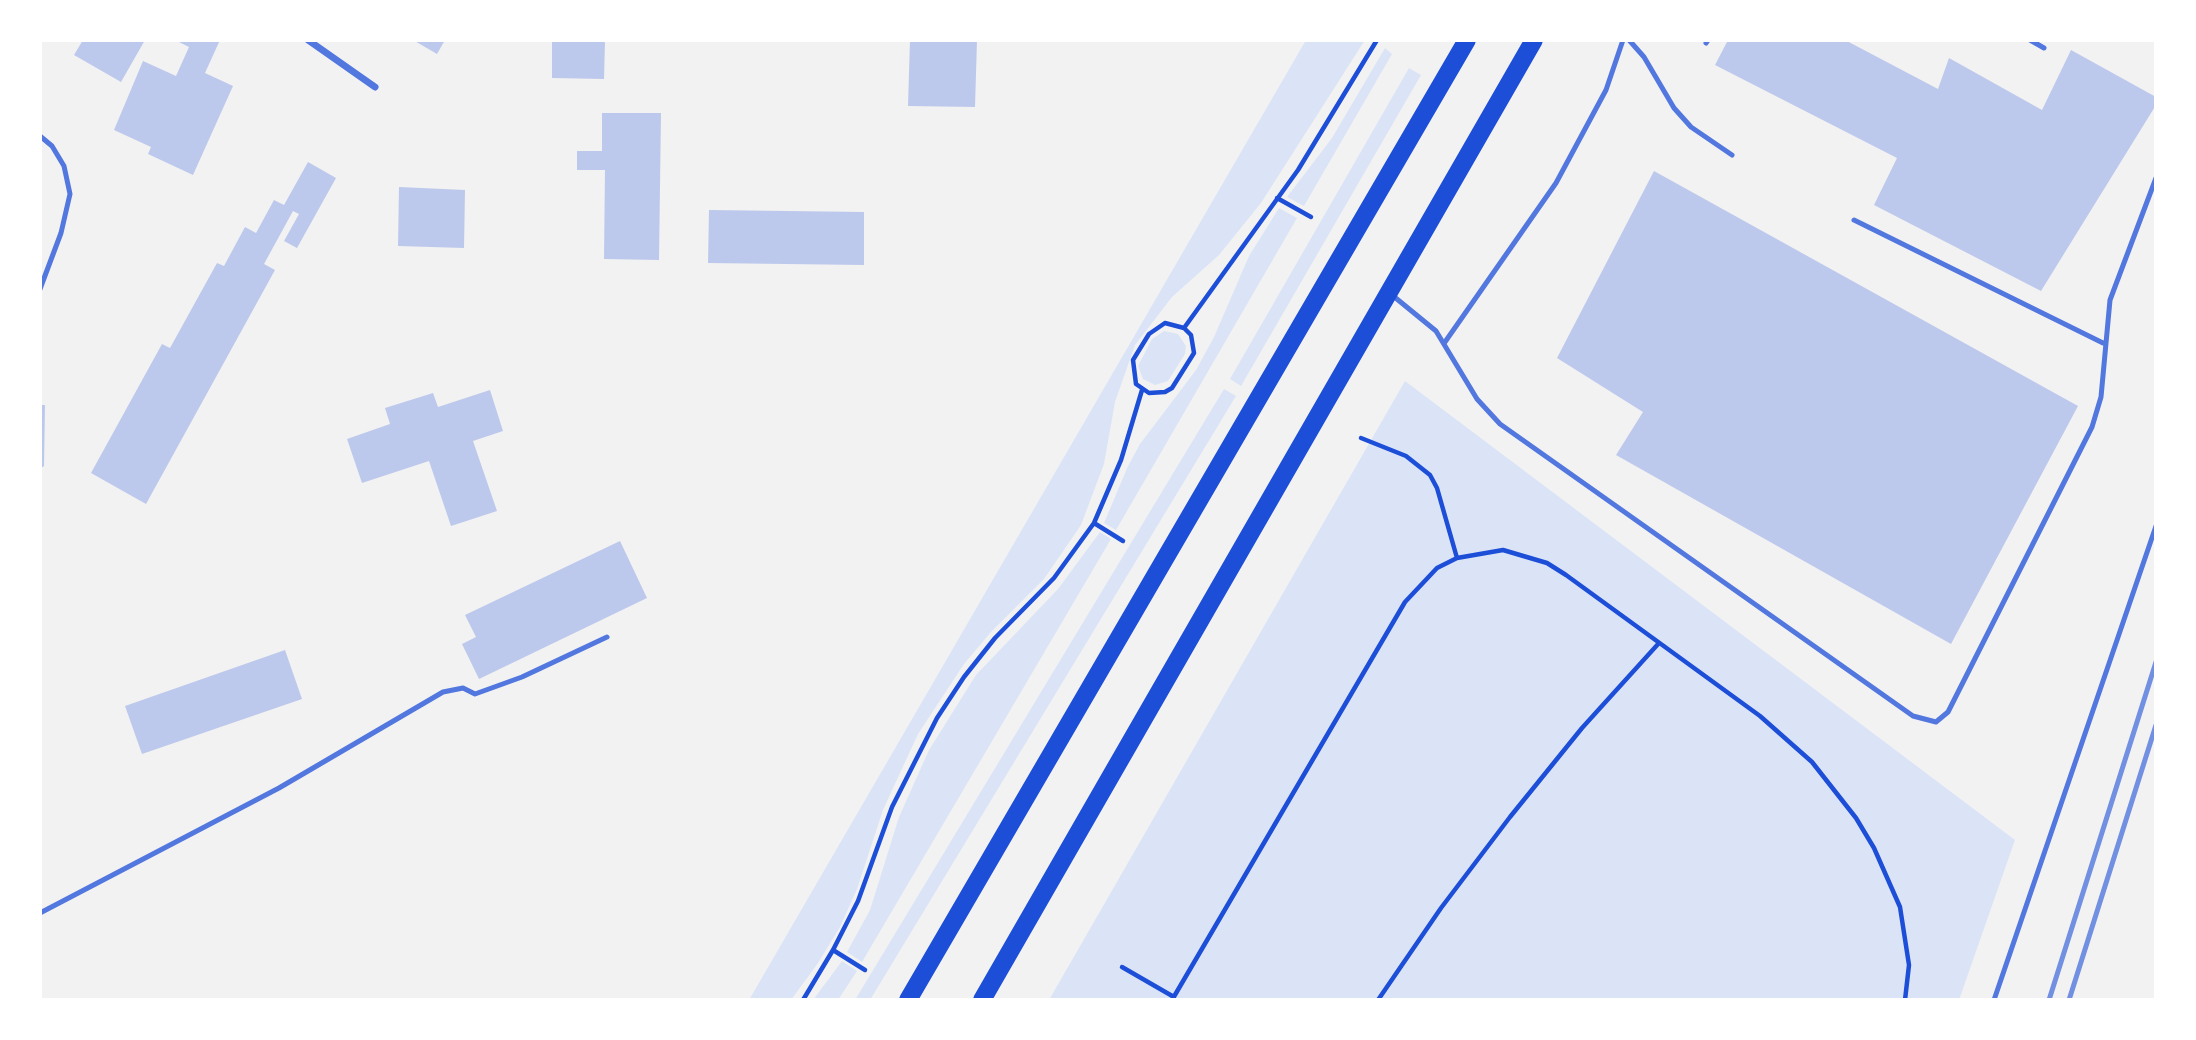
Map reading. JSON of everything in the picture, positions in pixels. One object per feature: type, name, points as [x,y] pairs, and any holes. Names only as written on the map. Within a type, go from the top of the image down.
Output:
[{"type":"main road","points":[[982,1000],[1534,40]]},
{"type":"main road","points":[[908,1000],[1462,42]]},
{"type":"street","points":[[308,40],[375,87]]},
{"type":"lane","points":[[1445,342],[1556,183],[1606,90],[1623,40]]},
{"type":"lane","points":[[1629,40],[1644,57],[1674,108],[1692,127],[1732,155]]},
{"type":"lane","points":[[2030,40],[2044,48]]},
{"type":"lane","points":[[40,136],[52,146],[64,166],[70,194],[61,233],[40,289]]},
{"type":"lane","points":[[1387,292],[1428,322],[1445,342],[1477,399],[1500,424],[1913,716],[1936,722],[1948,712],[2085,442],[2101,397],[2103,343],[2116,279],[2156,178]]},
{"type":"lane","points":[[1854,220],[2103,343]]},
{"type":"lane","points":[[1994,1000],[2156,526]]},
{"type":"lane","points":[[40,914],[279,788],[443,692],[463,688],[475,694],[522,677],[607,637]]},
{"type":"path","points":[[1184,328],[1339,107],[1377,40]]},
{"type":"path","points":[[1277,198],[1311,217]]},
{"type":"path","points":[[1165,323],[1184,328],[1191,335],[1194,354],[1177,382],[1165,392],[1157,394],[1142,390],[1136,384],[1132,368],[1149,334],[1165,323]]},
{"type":"path","points":[[803,1000],[858,901],[892,807],[937,718],[964,677],[995,638],[1054,578],[1094,523],[1113,482],[1142,390]]},
{"type":"path","points":[[1362,438],[1406,456],[1430,475],[1437,488],[1457,558]]},
{"type":"path","points":[[1094,523],[1123,541]]},
{"type":"path","points":[[1122,967],[1173,998],[1405,602],[1437,568],[1457,558],[1503,550],[1547,563],[1787,738],[1812,762],[1856,818],[1874,848],[1900,907],[1909,965],[1905,1000]]},
{"type":"path","points":[[1378,1000],[1441,908],[1510,817],[1582,728],[1659,643]]},
{"type":"path","points":[[833,950],[865,970]]},
{"type":"shaded area","points":[[1306,40],[1365,40],[1261,203],[1219,255],[1172,297],[1135,345],[1115,402],[1104,464],[1081,525],[1044,579],[991,632],[964,664],[918,734],[883,810],[857,889],[840,927],[818,963],[791,1000],[749,1000]]},
{"type":"shaded area","points":[[1385,48],[1392,54],[1304,206],[1287,197],[1332,138]]},
{"type":"shaded area","points":[[1409,68],[1421,75],[1241,386],[1230,379]]},
{"type":"shaded area","points":[[1279,208],[1297,218],[1116,530],[1104,523],[1128,466],[1140,444],[1196,370],[1214,337],[1249,256]]},
{"type":"shaded area","points":[[1164,331],[1178,334],[1186,346],[1185,354],[1168,381],[1155,385],[1143,379],[1138,366],[1152,339]]},
{"type":"shaded area","points":[[1405,381],[2015,840],[1959,1000],[1049,1000]]},
{"type":"shaded area","points":[[1224,389],[1236,396],[870,1000],[855,1000]]},
{"type":"shaded area","points":[[1100,532],[1111,539],[862,962],[847,952],[870,910],[899,817],[929,750],[976,675],[1058,589]]},
{"type":"shaded area","points":[[842,961],[857,971],[838,1000],[813,1000]]},
{"type":"building","points":[[83,40],[145,40],[121,82],[74,55]]},
{"type":"building","points":[[175,40],[220,40],[205,73],[233,86],[193,175],[148,154],[151,147],[114,130],[143,61],[176,76],[189,47]]},
{"type":"building","points":[[413,40],[445,40],[437,54]]},
{"type":"building","points":[[552,40],[605,40],[604,79],[552,78]]},
{"type":"building","points":[[910,40],[977,40],[975,107],[908,106]]},
{"type":"building","points":[[1728,40],[1845,40],[1938,89],[1949,58],[2042,110],[2071,50],[2156,97],[2156,105],[2041,291],[1874,205],[1897,158],[1715,65]]},
{"type":"building","points":[[602,113],[661,113],[659,260],[604,259],[605,170],[577,170],[577,151],[602,151]]},
{"type":"building","points":[[308,162],[336,178],[297,248],[284,241],[299,214],[293,211],[264,264],[275,270],[146,504],[91,473],[162,344],[170,348],[217,263],[224,266],[245,227],[256,233],[274,200],[284,205]]},
{"type":"building","points":[[1654,171],[2078,406],[1951,644],[1616,455],[1643,412],[1557,358]]},
{"type":"building","points":[[399,187],[465,190],[464,248],[398,246]]},
{"type":"building","points":[[709,210],[864,212],[864,265],[708,263]]},
{"type":"building","points":[[490,390],[503,431],[473,441],[497,511],[451,526],[429,461],[362,483],[347,439],[390,424],[385,408],[433,393],[438,407]]},
{"type":"building","points":[[40,405],[45,405],[44,466],[40,469]]},
{"type":"building","points":[[620,541],[647,598],[479,679],[462,644],[476,637],[465,615]]},
{"type":"building","points":[[285,650],[302,699],[142,754],[125,706]]},
{"type":"railway","points":[[2049,1000],[2156,662]]},
{"type":"railway","points":[[2069,1000],[2156,725]]}]
